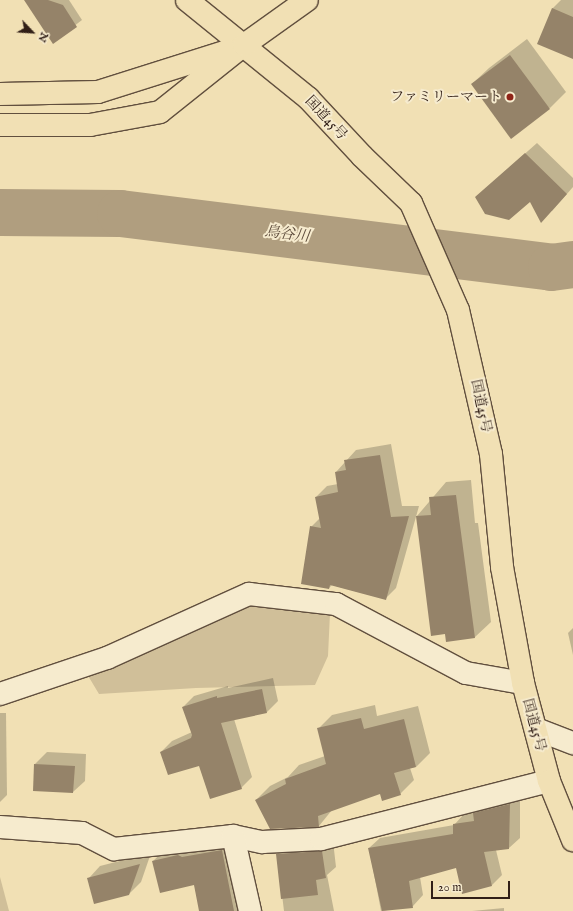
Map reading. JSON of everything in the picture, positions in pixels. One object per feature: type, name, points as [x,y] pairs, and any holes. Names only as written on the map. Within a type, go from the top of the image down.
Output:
[{"type":"highway","name":"国道45号","points":[[187,0],[308,98],[362,156],[412,203],[458,310],[491,454],[502,567],[523,683],[549,781],[573,840]]},
{"type":"highway","points":[[0,125],[90,125],[160,112],[244,45],[307,0]]},
{"type":"highway","points":[[0,94],[98,92],[244,45]]},
{"type":"street","points":[[0,694],[107,658],[249,594],[336,604],[466,673],[523,683]]},
{"type":"street","points":[[536,729],[573,743]]},
{"type":"street","points":[[0,827],[82,833],[114,849],[233,836],[262,842],[321,839],[549,781]]},
{"type":"street","points":[[233,836],[250,911]]},
{"type":"shaded area","points":[[248,603],[330,613],[328,656],[315,685],[196,688],[99,694],[87,674]]},
{"type":"shaded area","points":[[0,877],[9,911],[0,911]]},
{"type":"building","points":[[24,0],[48,0],[63,5],[77,27],[53,44]]},
{"type":"building","points":[[552,8],[573,17],[573,59],[537,44]]},
{"type":"building","name":"ファミリーマート","points":[[510,55],[550,109],[511,139],[471,84]]},
{"type":"building","points":[[525,153],[567,194],[541,223],[530,202],[509,220],[485,214],[475,197]]},
{"type":"building","points":[[380,455],[391,517],[409,516],[386,600],[330,585],[329,589],[301,584],[310,526],[321,528],[315,497],[338,492],[335,472],[346,470],[344,460]]},
{"type":"building","points":[[456,495],[475,638],[446,642],[445,634],[431,636],[416,516],[431,515],[429,497]]},
{"type":"building","points":[[262,689],[267,713],[221,723],[242,789],[210,799],[199,766],[168,775],[160,752],[191,738],[192,735],[182,707],[217,696],[217,698]]},
{"type":"building","points":[[361,718],[364,729],[404,719],[416,767],[394,773],[401,795],[382,801],[380,794],[318,816],[319,827],[270,829],[255,800],[286,784],[285,779],[326,764],[317,728]]},
{"type":"building","points":[[34,764],[75,766],[73,793],[33,791]]},
{"type":"building","points":[[510,804],[509,849],[484,852],[492,886],[462,894],[456,868],[409,881],[413,908],[382,911],[368,848],[453,834],[453,824],[474,821],[473,813]]},
{"type":"building","points":[[222,850],[234,911],[199,911],[194,885],[160,893],[152,861],[178,855],[182,857]]},
{"type":"building","points":[[322,851],[326,878],[316,880],[318,895],[281,899],[276,854]]},
{"type":"building","points":[[140,864],[129,895],[94,904],[87,878]]},
{"type":"waterway","name":"鳥谷川","points":[[0,212],[120,213],[551,267],[573,264]]},
{"type":"place","name":"ファミリーマート","points":[[510,97]]}]
